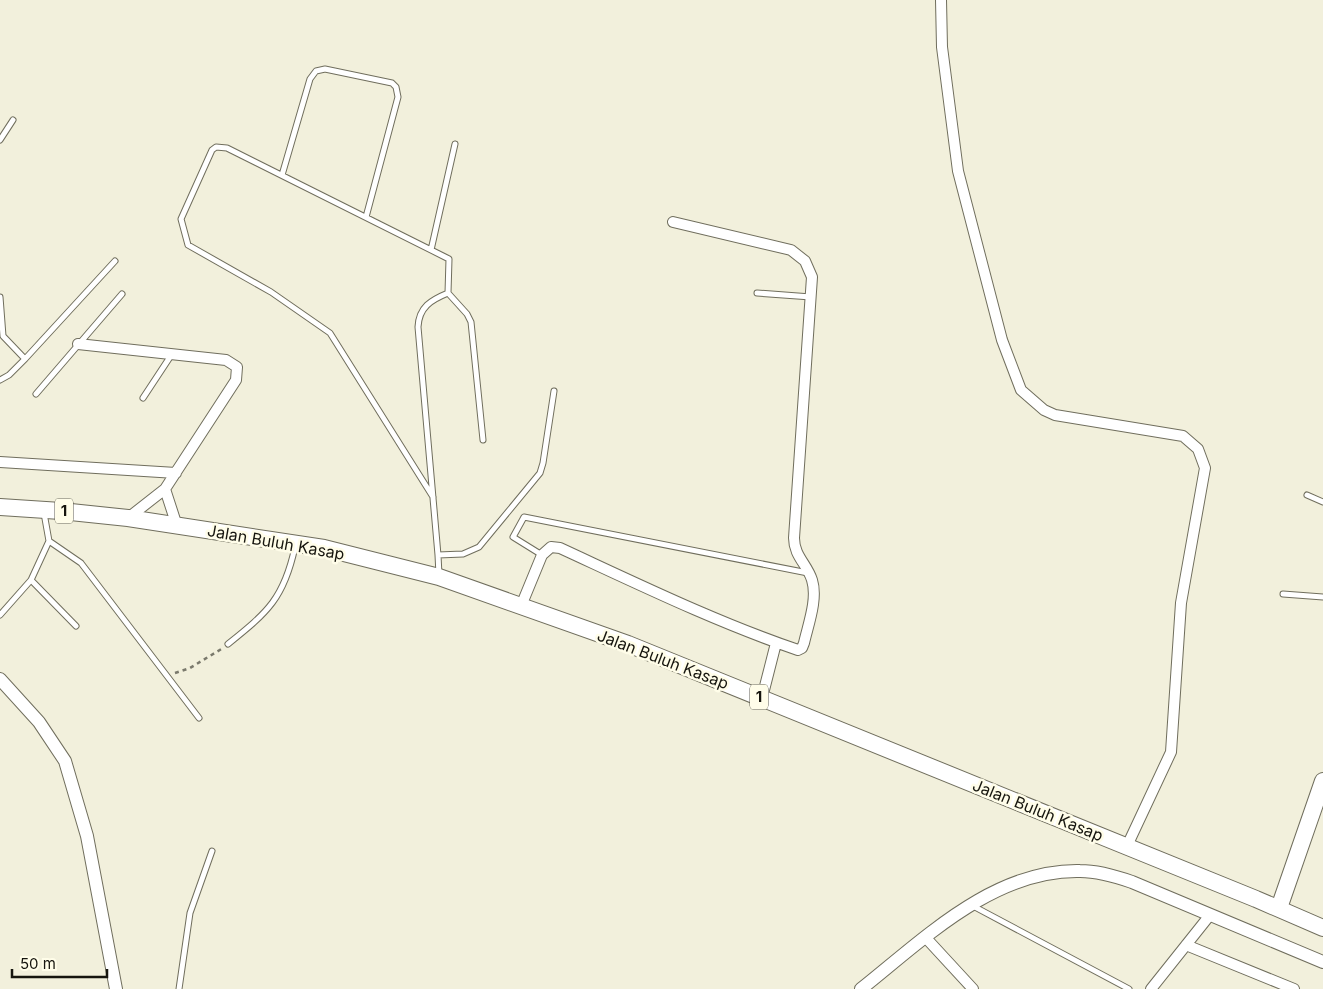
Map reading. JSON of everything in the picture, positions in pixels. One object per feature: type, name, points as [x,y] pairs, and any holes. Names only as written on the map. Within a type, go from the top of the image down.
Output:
[{"type":"main road","name":"Jalan Buluh Kasap","points":[[0,508],[128,518],[324,548],[439,577],[628,644],[1279,908],[1323,928]]},
{"type":"main road","points":[[1279,908],[1323,781]]},
{"type":"street","points":[[941,0],[942,46],[958,171],[1002,340],[1018,387],[1033,402],[1051,414],[1173,434],[1192,442],[1203,458],[1205,478],[1181,603],[1171,752],[1127,846]]},
{"type":"street","points":[[520,606],[542,554],[551,547],[560,548],[665,597],[776,643],[798,650],[802,648],[814,593],[809,573],[796,555],[794,538],[812,277],[799,255],[791,250],[673,222]]},
{"type":"street","points":[[78,344],[226,360],[237,367],[238,374],[165,489],[128,518]]},
{"type":"street","points":[[0,462],[176,473]]},
{"type":"street","points":[[165,489],[177,526]]},
{"type":"street","points":[[762,698],[776,643]]},
{"type":"street","points":[[0,679],[39,722],[64,761],[87,836],[116,989]]},
{"type":"street","points":[[861,989],[926,938],[990,893],[1031,878],[1080,870],[1106,874],[1132,882],[1323,962]]},
{"type":"street","points":[[1151,989],[1210,914]]},
{"type":"street","points":[[926,938],[973,989]]},
{"type":"street","points":[[1186,945],[1294,989]]},
{"type":"lane","points":[[282,175],[312,74],[320,69],[325,69],[392,83],[396,87],[398,97],[366,218]]},
{"type":"lane","points":[[0,140],[13,120]]},
{"type":"lane","points":[[431,250],[454,144]]},
{"type":"lane","points":[[433,498],[330,333],[271,292],[193,250],[186,242],[181,219],[212,150],[216,147],[227,148],[449,259],[448,293],[467,314],[471,322],[483,440]]},
{"type":"lane","points":[[0,380],[9,375],[25,359],[116,261]]},
{"type":"lane","points":[[439,577],[419,319],[424,307],[448,293]]},
{"type":"lane","points":[[757,293],[812,297]]},
{"type":"lane","points":[[36,394],[122,294]]},
{"type":"lane","points":[[0,296],[3,336],[25,359]]},
{"type":"lane","points":[[143,398],[172,354]]},
{"type":"lane","points":[[438,555],[463,554],[479,546],[540,473],[554,391]]},
{"type":"lane","points":[[1307,495],[1323,502]]},
{"type":"lane","points":[[0,615],[31,580],[49,541],[44,510]]},
{"type":"lane","points":[[542,554],[513,537],[524,516],[809,573]]},
{"type":"lane","points":[[49,541],[81,563],[199,718]]},
{"type":"lane","points":[[228,644],[266,612],[282,589],[295,544]]},
{"type":"lane","points":[[31,580],[76,626]]},
{"type":"lane","points":[[1283,594],[1323,597]]},
{"type":"lane","points":[[179,989],[190,913],[212,851]]},
{"type":"lane","points":[[971,905],[1129,989]]},
{"type":"path","points":[[167,676],[190,668],[228,644]]}]
